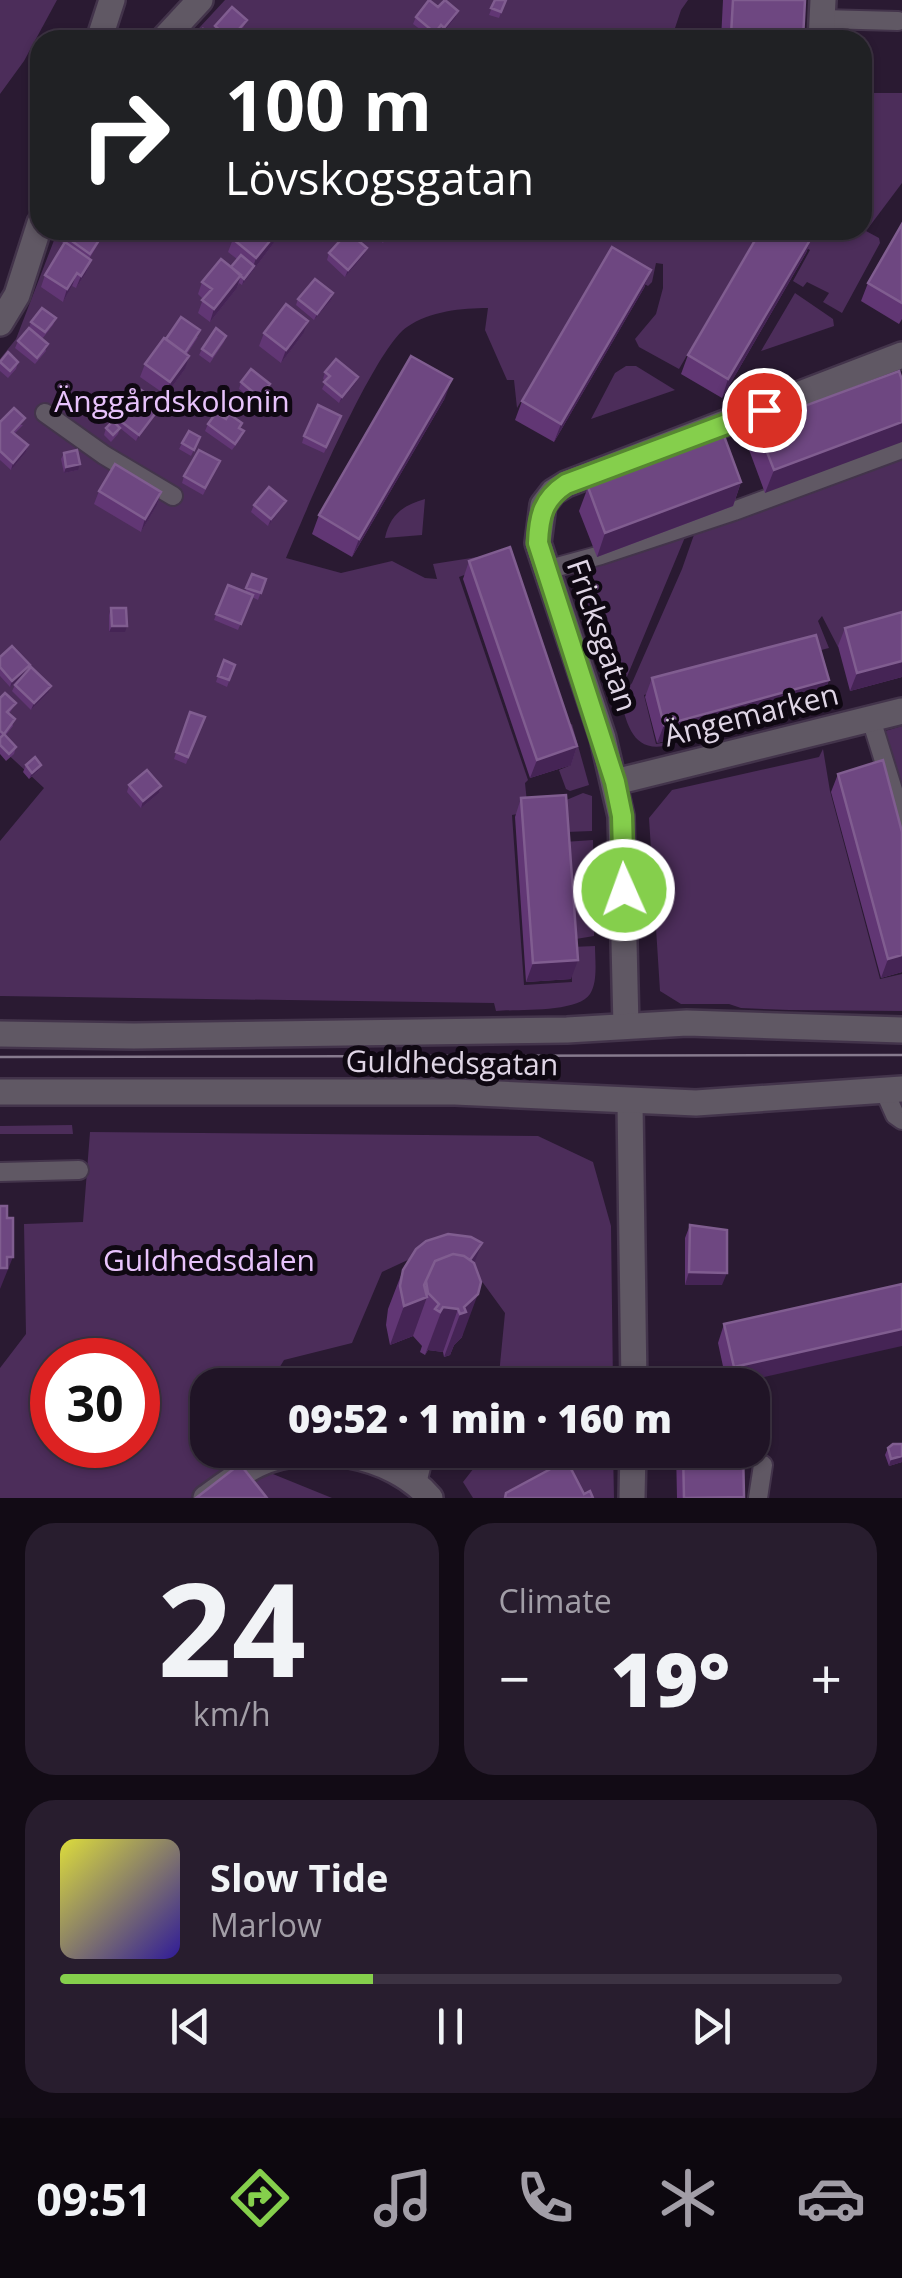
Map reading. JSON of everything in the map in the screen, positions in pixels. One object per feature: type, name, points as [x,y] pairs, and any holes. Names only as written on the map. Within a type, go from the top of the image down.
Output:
[{"type":"street","points":[[102,30],[112,0]]},
{"type":"street","points":[[172,30],[200,0]]},
{"type":"street","points":[[0,323],[17,295],[35,240]]},
{"type":"street","name":"Fricksgatan","points":[[626,1026],[622,816],[604,738],[538,543],[543,505],[566,484],[902,354]]},
{"type":"street","name":"Ängemarken","points":[[615,782],[902,710]]},
{"type":"street","name":"Guldhedsgatan","points":[[0,1034],[153,1036],[567,1030],[688,1024],[902,1030]]},
{"type":"street","name":"Guldhedsgatan","points":[[0,1092],[455,1092],[571,1096],[630,1103],[696,1103],[893,1090]]},
{"type":"street","points":[[630,1103],[634,1368]]},
{"type":"street","points":[[206,1498],[239,1486],[255,1468]]},
{"type":"street","points":[[383,1468],[423,1491]]},
{"type":"street","points":[[632,1498],[633,1468]]},
{"type":"lane","points":[[822,20],[898,21]]},
{"type":"lane","points":[[45,413],[172,496]]},
{"type":"lane","points":[[546,570],[601,556],[902,448]]},
{"type":"lane","points":[[871,718],[902,819]]},
{"type":"lane","points":[[893,1090],[895,1115],[902,1120]]},
{"type":"lane","points":[[0,1172],[79,1170]]},
{"type":"lane","points":[[758,1498],[763,1468]]},
{"type":"green space","points":[[0,0],[57,0],[41,30],[30,30],[30,50],[0,94]]},
{"type":"green space","points":[[225,0],[688,0],[674,30],[197,30]]},
{"type":"green space","points":[[872,93],[902,93],[902,183],[872,223]]},
{"type":"green space","points":[[872,234],[879,238],[880,243],[842,313],[823,302],[829,293],[807,282],[803,287],[793,281],[810,250],[793,240],[872,240]]},
{"type":"green space","name":"Änggårdskolonin","points":[[54,240],[754,240],[679,369],[639,347],[635,339],[656,314],[663,288],[663,264],[656,263],[648,286],[605,261],[517,408],[514,380],[507,380],[485,330],[488,308],[436,314],[407,327],[393,341],[359,398],[286,558],[341,573],[392,561],[425,578],[437,579],[433,564],[503,553],[504,560],[459,577],[528,780],[528,812],[512,815],[524,985],[572,982],[571,947],[595,946],[596,971],[590,994],[561,1007],[496,1011],[494,1003],[0,996],[0,841],[44,788],[0,747],[0,359],[16,339]]},
{"type":"green space","points":[[795,293],[833,319],[834,326],[761,351]]},
{"type":"green space","points":[[626,366],[636,366],[675,390],[591,419],[615,373]]},
{"type":"green space","points":[[902,455],[902,629],[838,647],[822,616],[818,621],[829,648],[644,695],[656,744],[669,745],[657,747],[640,741],[629,727],[620,697],[632,683],[696,529]]},
{"type":"green space","points":[[425,499],[422,535],[385,538],[399,512]]},
{"type":"green space","points":[[688,530],[621,691],[617,693],[576,567]]},
{"type":"green space","points":[[572,724],[589,785],[570,791],[559,770],[571,765],[560,729]]},
{"type":"green space","points":[[902,726],[902,784],[885,731]]},
{"type":"green space","points":[[823,749],[830,791],[880,979],[902,974],[902,1011],[681,1004],[660,991],[649,818],[672,790],[819,757]]},
{"type":"green space","points":[[583,793],[592,796],[592,831],[566,832],[564,801]]},
{"type":"green space","points":[[593,840],[594,886],[567,890],[564,842]]},
{"type":"green space","points":[[594,896],[594,936],[570,940],[568,897]]},
{"type":"green space","points":[[72,1125],[73,1134],[0,1134],[0,1126]]},
{"type":"green space","name":"Guldhedsdalen","points":[[90,1132],[538,1136],[593,1162],[611,1226],[613,1368],[500,1368],[505,1313],[470,1265],[427,1251],[382,1272],[352,1343],[284,1360],[279,1368],[190,1368],[190,1468],[267,1468],[268,1472],[332,1498],[0,1498],[0,1368],[26,1334],[24,1224],[83,1222]]},
{"type":"green space","points":[[474,1468],[613,1468],[614,1498],[473,1498],[463,1482]]},
{"type":"building","points":[[429,0],[438,7],[445,0],[458,11],[444,28],[441,25],[437,30],[431,30],[416,17]]},
{"type":"building","points":[[495,0],[506,0],[501,12],[491,8]]},
{"type":"building","points":[[733,0],[805,0],[803,30],[731,30]]},
{"type":"building","points":[[232,7],[247,20],[242,30],[220,30],[215,26]]},
{"type":"building","points":[[902,224],[902,303],[868,283]]},
{"type":"building","points":[[70,240],[99,240],[90,254]]},
{"type":"building","points":[[234,240],[271,240],[256,258]]},
{"type":"building","points":[[341,240],[358,240],[367,248],[348,270],[329,253]]},
{"type":"building","points":[[755,240],[810,240],[728,379],[688,355]]},
{"type":"building","points":[[65,242],[91,260],[67,289],[45,275]]},
{"type":"building","points":[[612,247],[651,270],[561,424],[522,401]]},
{"type":"building","points":[[241,255],[254,266],[244,279],[231,267]]},
{"type":"building","points":[[221,259],[241,275],[214,309],[202,300],[212,289],[202,282]]},
{"type":"building","points":[[315,279],[333,293],[317,314],[298,299]]},
{"type":"building","points":[[286,304],[308,321],[286,350],[264,333]]},
{"type":"building","points":[[42,308],[56,318],[45,332],[31,322]]},
{"type":"building","points":[[181,317],[200,330],[185,353],[166,339]]},
{"type":"building","points":[[29,328],[48,344],[37,358],[18,341]]},
{"type":"building","points":[[216,328],[226,336],[212,356],[202,349]]},
{"type":"building","points":[[164,338],[189,356],[170,382],[145,364]]},
{"type":"building","points":[[8,352],[18,362],[10,371],[0,362]]},
{"type":"building","points":[[411,356],[452,379],[359,539],[319,515]]},
{"type":"building","points":[[336,359],[358,377],[342,397],[324,382],[330,376],[325,372]]},
{"type":"building","points":[[251,369],[270,384],[259,397],[241,382]]},
{"type":"building","points":[[899,371],[902,422],[774,470],[756,424]]},
{"type":"building","points":[[134,385],[144,392],[137,401],[128,394]]},
{"type":"building","points":[[146,394],[161,406],[139,435],[119,420],[132,403],[137,406]]},
{"type":"building","points":[[78,396],[80,403],[69,408],[66,401]]},
{"type":"building","points":[[318,405],[341,416],[326,447],[304,436]]},
{"type":"building","points":[[14,408],[25,418],[12,432],[28,445],[13,463],[0,451],[0,422]]},
{"type":"building","points":[[216,413],[226,419],[229,414],[242,423],[239,428],[244,431],[235,444],[208,424]]},
{"type":"building","points":[[113,421],[120,428],[113,435],[106,428]]},
{"type":"building","points":[[189,431],[200,437],[194,450],[182,443]]},
{"type":"building","points":[[724,436],[741,482],[605,533],[588,487]]},
{"type":"building","points":[[77,450],[80,464],[66,467],[64,453]]},
{"type":"building","points":[[199,450],[220,461],[205,488],[184,476]]},
{"type":"building","points":[[115,464],[161,492],[145,519],[99,491]]},
{"type":"building","points":[[269,487],[286,501],[271,519],[254,505]]},
{"type":"building","points":[[510,547],[577,746],[537,760],[469,561]]},
{"type":"building","points":[[252,574],[266,579],[261,593],[246,588]]},
{"type":"building","points":[[228,585],[253,595],[241,624],[216,614]]},
{"type":"building","points":[[111,608],[126,608],[127,626],[112,626]]},
{"type":"building","points":[[902,612],[902,661],[857,673],[845,628]]},
{"type":"building","points":[[816,635],[829,680],[664,725],[652,678]]},
{"type":"building","points":[[12,646],[30,665],[12,681],[0,667],[0,657]]},
{"type":"building","points":[[224,660],[235,665],[229,680],[218,676]]},
{"type":"building","points":[[31,667],[51,686],[34,703],[15,685]]},
{"type":"building","points":[[5,693],[16,703],[7,712],[15,719],[4,734],[0,731],[0,698]]},
{"type":"building","points":[[190,712],[205,717],[188,757],[176,752]]},
{"type":"building","points":[[4,734],[16,747],[9,754],[0,745]]},
{"type":"building","points":[[35,757],[41,765],[32,773],[26,765]]},
{"type":"building","points":[[883,760],[902,832],[902,955],[888,959],[838,774]]},
{"type":"building","points":[[147,770],[161,786],[143,801],[129,785]]},
{"type":"building","points":[[566,795],[578,960],[533,963],[521,798]]},
{"type":"building","points":[[0,1206],[7,1206],[7,1218],[13,1218],[13,1257],[7,1257],[7,1268],[0,1268]]},
{"type":"building","points":[[690,1225],[727,1230],[727,1273],[689,1272]]},
{"type":"building","points":[[448,1234],[482,1243],[470,1260],[453,1254],[435,1261],[424,1285],[427,1297],[404,1306],[400,1286],[403,1270],[426,1241]]},
{"type":"building","points":[[453,1254],[474,1263],[481,1282],[478,1294],[464,1307],[466,1312],[460,1314],[458,1309],[435,1309],[439,1304],[428,1293],[426,1281],[435,1261]]},
{"type":"building","points":[[902,1284],[902,1329],[734,1367],[724,1324]]},
{"type":"building","points":[[902,1444],[902,1456],[891,1459],[888,1448]]},
{"type":"building","points":[[235,1468],[243,1468],[267,1498],[196,1498]]},
{"type":"building","points":[[552,1468],[571,1468],[584,1494],[590,1491],[593,1498],[505,1498],[506,1493]]},
{"type":"building","points":[[683,1468],[743,1468],[744,1497],[684,1498]]},
{"type":"tram line","points":[[0,1057],[902,1055]]},
{"type":"route","points":[[624,890],[622,816],[615,782],[604,738],[538,543],[543,505],[566,484],[764,410]]}]
